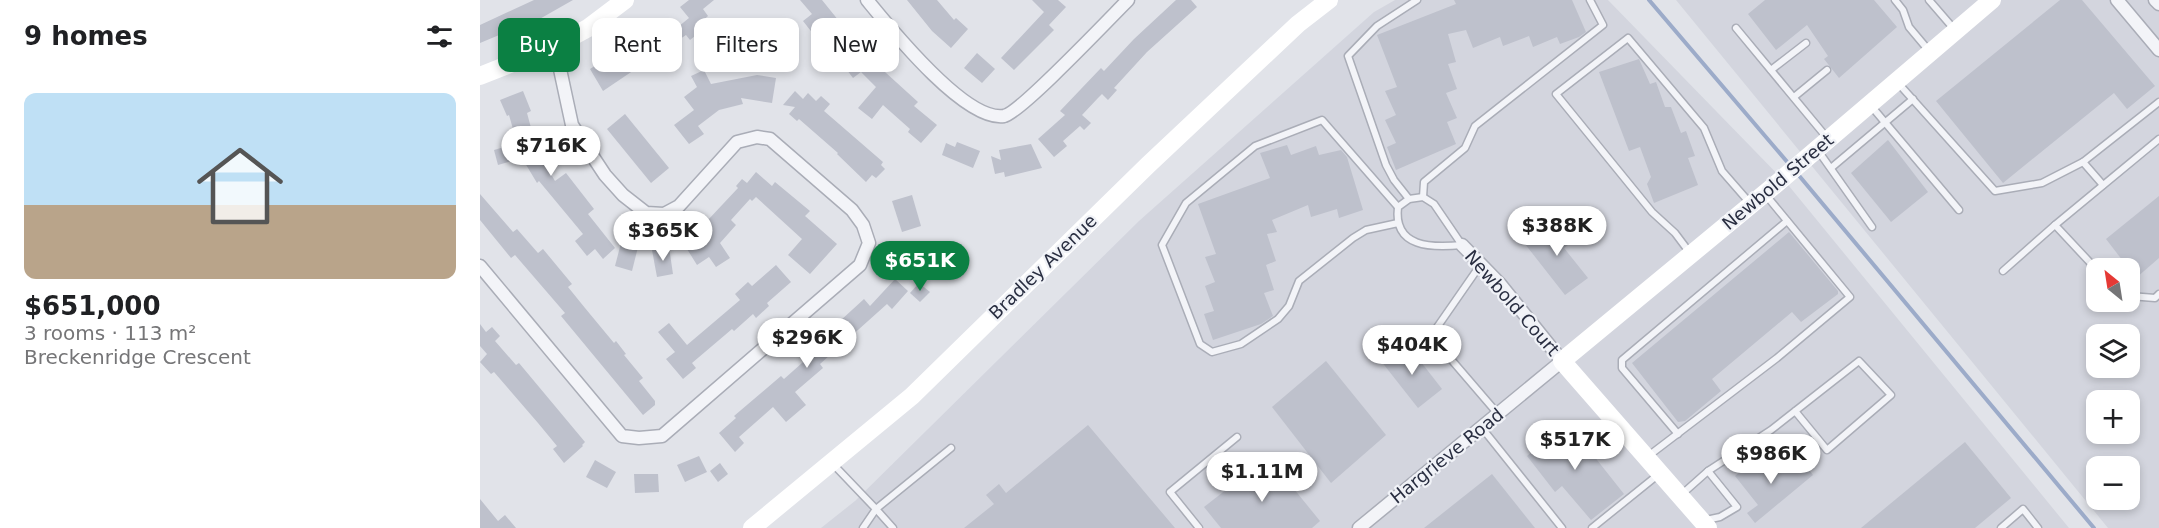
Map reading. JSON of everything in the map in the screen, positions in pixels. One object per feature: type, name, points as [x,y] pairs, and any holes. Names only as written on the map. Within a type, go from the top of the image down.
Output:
[{"type":"street","points":[[580,32],[625,0]]},
{"type":"street","points":[[867,0],[912,55],[978,110],[992,116],[1006,116],[1034,93],[1128,0]]},
{"type":"street","name":"Bradley Avenue","points":[[752,528],[912,396],[1148,165],[1298,24],[1329,0]]},
{"type":"street","name":"Newbold Street","points":[[1562,362],[1992,0]]},
{"type":"street","points":[[2117,0],[2159,50]]},
{"type":"street","points":[[2155,0],[2159,4]]},
{"type":"street","points":[[480,76],[498,69]]},
{"type":"street","points":[[480,266],[622,436],[639,438],[662,436],[860,265],[869,243],[863,225],[852,210],[770,139],[757,137],[737,142],[679,206],[664,214],[646,213],[623,195],[604,175],[572,125],[561,72]]},
{"type":"street","name":"Newbold Court","points":[[1462,245],[1481,264],[1562,362]]},
{"type":"street","points":[[1562,362],[1705,525]]},
{"type":"street","name":"Hargrieve Road","points":[[1359,528],[1562,362]]},
{"type":"lane","points":[[1409,198],[1394,180],[1386,165],[1348,56],[1377,26],[1417,0]]},
{"type":"lane","points":[[1423,197],[1424,182],[1465,148],[1475,126],[1603,26],[1590,0]]},
{"type":"lane","points":[[1895,0],[1903,10],[1909,27],[1930,53]]},
{"type":"lane","points":[[1929,0],[1955,31]]},
{"type":"lane","points":[[1736,27],[1794,97],[1822,144],[1831,168],[1872,227]]},
{"type":"lane","points":[[1647,458],[1777,358],[1850,297],[1764,194],[1722,171],[1704,128],[1628,38],[1556,94],[1652,212],[1675,233],[1691,255]]},
{"type":"lane","points":[[1771,70],[1806,43]]},
{"type":"lane","points":[[1794,97],[1827,70]]},
{"type":"lane","points":[[1897,81],[1995,191],[2042,183],[2083,162],[2159,102]]},
{"type":"lane","points":[[1831,168],[1913,99]]},
{"type":"lane","points":[[1870,104],[1959,210]]},
{"type":"lane","points":[[1398,223],[1366,230],[1353,238],[1299,281],[1289,306],[1278,319],[1241,344],[1212,352],[1200,344],[1162,245],[1186,203],[1255,146],[1322,120],[1398,207],[1398,223],[1408,239],[1435,247],[1462,245]]},
{"type":"lane","points":[[2003,271],[2159,139]]},
{"type":"lane","points":[[2083,162],[2103,185]]},
{"type":"lane","points":[[1398,207],[1409,198],[1423,197],[1434,204],[1462,245]]},
{"type":"lane","points":[[1678,434],[1622,368],[1622,360],[1787,221]]},
{"type":"lane","points":[[2055,225],[2086,258]]},
{"type":"lane","points":[[1481,264],[1431,336],[1498,414]]},
{"type":"lane","points":[[2140,297],[2155,298],[2159,294]]},
{"type":"lane","points":[[1680,495],[1708,471],[1771,430],[1795,411],[1859,361],[1891,394],[1827,450],[1795,411]]},
{"type":"lane","points":[[1482,428],[1562,528]]},
{"type":"lane","points":[[1199,528],[1170,492],[1237,437]]},
{"type":"lane","points":[[863,528],[876,509],[951,448]]},
{"type":"lane","points":[[832,462],[893,528]]},
{"type":"lane","points":[[1705,525],[1737,507],[1708,471]]},
{"type":"lane","points":[[1592,528],[1660,472]]},
{"type":"lane","points":[[2001,528],[2023,509],[2038,528]]},
{"type":"shaded area","points":[[1395,0],[1608,0],[1789,186],[2069,528],[821,528],[855,501],[1139,221],[1374,12]]},
{"type":"shaded area","points":[[1676,0],[2159,0],[2159,528],[2108,528],[2093,510],[2140,510],[2140,456],[2086,456],[2086,501]]},
{"type":"building","points":[[534,0],[573,0],[541,18],[498,18],[498,36],[480,43],[480,25]]},
{"type":"building","points":[[689,0],[714,0],[703,9],[708,16],[706,18],[694,18],[694,37],[690,40],[686,35],[682,38],[682,24],[689,18],[680,7]]},
{"type":"building","points":[[800,0],[822,0],[837,18],[811,18],[811,31],[803,21],[812,14]]},
{"type":"building","points":[[907,0],[937,0],[954,20],[956,18],[968,29],[951,48],[932,31]]},
{"type":"building","points":[[1032,0],[1058,0],[1066,7],[1049,25],[1054,30],[1014,70],[1001,58],[1044,12]]},
{"type":"building","points":[[1176,0],[1191,0],[1197,7],[1147,52],[1114,88],[1117,90],[1108,100],[1102,94],[1098,98],[1082,115],[1091,123],[1084,130],[1080,126],[1063,141],[1067,146],[1054,157],[1038,139],[1065,115],[1060,111],[1101,68],[1104,71]]},
{"type":"building","points":[[1454,0],[1572,0],[1586,32],[1560,44],[1557,37],[1533,47],[1529,36],[1503,46],[1500,37],[1473,48],[1466,30],[1448,34],[1456,62],[1448,64],[1457,89],[1446,93],[1457,118],[1447,122],[1456,144],[1396,170],[1387,147],[1396,143],[1385,120],[1396,115],[1385,91],[1397,87],[1377,35],[1456,4]]},
{"type":"building","points":[[1765,0],[1874,0],[1897,27],[1839,78],[1824,59],[1828,56],[1807,25],[1776,50],[1748,14]]},
{"type":"building","points":[[2060,0],[2082,0],[2155,86],[2127,109],[2114,93],[2003,183],[1936,101]]},
{"type":"building","points":[[977,53],[995,69],[982,83],[964,68]]},
{"type":"building","points":[[1639,59],[1650,84],[1656,82],[1665,107],[1671,107],[1681,133],[1686,131],[1695,156],[1688,158],[1698,185],[1654,203],[1647,184],[1651,177],[1640,147],[1629,151],[1599,72]]},
{"type":"building","points":[[592,68],[592,72],[631,72],[603,91],[590,69]]},
{"type":"building","points":[[705,72],[711,84],[757,75],[776,78],[772,103],[741,98],[743,104],[719,110],[698,126],[704,134],[689,144],[674,125],[694,110],[684,97],[697,87],[691,76]]},
{"type":"building","points":[[848,72],[861,72],[853,78]]},
{"type":"building","points":[[861,72],[885,72],[918,102],[914,106],[937,125],[921,143],[908,132],[910,129],[883,105],[872,119],[858,108],[876,87]]},
{"type":"building","points":[[523,91],[531,111],[527,113],[537,150],[555,181],[566,173],[594,209],[588,214],[615,248],[603,259],[595,249],[587,256],[575,241],[583,234],[539,181],[537,183],[522,158],[498,165],[494,150],[517,143],[509,115],[507,116],[500,100]]},
{"type":"building","points":[[795,91],[803,99],[808,93],[816,101],[821,96],[830,104],[824,111],[883,162],[881,165],[885,169],[876,178],[872,175],[866,182],[838,153],[799,119],[797,121],[789,114],[795,107],[783,105]]},
{"type":"building","points":[[625,114],[669,168],[651,183],[607,129]]},
{"type":"building","points":[[1888,140],[1928,192],[1891,222],[1851,173]]},
{"type":"building","points":[[957,142],[980,151],[973,168],[942,155],[946,143],[955,147]]},
{"type":"building","points":[[1031,144],[1042,168],[1005,177],[1004,172],[995,174],[991,156],[1001,160],[999,150]]},
{"type":"building","points":[[1287,145],[1291,155],[1316,146],[1319,155],[1341,150],[1347,157],[1363,210],[1339,218],[1337,209],[1311,217],[1308,205],[1272,220],[1277,232],[1267,234],[1276,261],[1266,265],[1274,290],[1264,293],[1273,316],[1261,324],[1213,340],[1204,314],[1214,311],[1205,286],[1215,282],[1205,257],[1216,254],[1198,204],[1270,178],[1260,153]]},
{"type":"building","points":[[756,172],[772,186],[775,182],[810,211],[805,216],[837,244],[810,274],[788,255],[802,239],[756,197],[752,201],[750,199],[731,220],[736,225],[720,243],[730,258],[716,267],[709,257],[697,265],[682,241],[710,223],[707,221],[738,188],[736,186],[742,179],[747,183]]},
{"type":"building","points":[[480,194],[513,232],[517,229],[538,253],[543,249],[572,284],[568,287],[614,343],[616,341],[626,354],[624,355],[643,378],[639,381],[655,401],[655,405],[643,415],[561,316],[565,313],[515,255],[511,258],[480,220]]},
{"type":"building","points":[[912,195],[921,226],[902,232],[892,201]]},
{"type":"building","points":[[2159,196],[2159,258],[2140,275],[2140,258],[2121,258],[2106,239]]},
{"type":"building","points":[[1555,220],[1573,241],[1564,248],[1588,278],[1565,295],[1525,244]]},
{"type":"building","points":[[1789,232],[1838,291],[1838,294],[1801,322],[1792,312],[1712,379],[1721,391],[1685,421],[1678,422],[1632,363]]},
{"type":"building","points":[[903,241],[921,244],[917,268],[899,265]]},
{"type":"building","points":[[621,243],[638,247],[632,271],[615,266]]},
{"type":"building","points":[[669,247],[673,274],[657,277],[652,250]]},
{"type":"building","points":[[776,265],[791,282],[767,303],[769,306],[756,318],[753,314],[692,363],[696,368],[683,379],[666,359],[675,352],[658,332],[669,323],[687,345],[740,300],[735,294],[748,282],[752,286]]},
{"type":"building","points":[[895,279],[908,291],[892,309],[887,304],[820,364],[823,368],[795,392],[806,405],[786,422],[773,407],[739,437],[744,443],[735,452],[719,433],[736,418],[734,416],[781,376],[784,379],[820,347],[817,342],[864,299],[870,306]]},
{"type":"building","points":[[919,283],[930,292],[920,302],[910,293]]},
{"type":"building","points":[[480,324],[486,332],[492,327],[500,336],[495,341],[516,365],[519,363],[585,442],[564,463],[553,449],[557,446],[538,423],[494,372],[491,374],[480,362],[487,354],[480,346]]},
{"type":"building","points":[[1407,344],[1442,389],[1418,408],[1381,361]]},
{"type":"building","points":[[1326,361],[1386,435],[1331,483],[1272,407]]},
{"type":"building","points":[[1567,422],[1624,494],[1591,520],[1562,486],[1555,492],[1527,456]]},
{"type":"building","points":[[1088,425],[1175,528],[964,528],[994,504],[986,495],[999,484],[1006,493]]},
{"type":"building","points":[[1965,442],[2011,498],[1975,528],[1861,528]]},
{"type":"building","points":[[699,456],[707,472],[685,482],[677,465]]},
{"type":"building","points":[[1268,457],[1320,521],[1312,528],[1221,528],[1204,507]]},
{"type":"building","points":[[1799,457],[1813,475],[1755,523],[1747,513],[1758,505],[1735,476],[1756,458],[1772,477]]},
{"type":"building","points":[[595,460],[616,472],[607,488],[586,477]]},
{"type":"building","points":[[720,463],[728,474],[718,482],[710,471]]},
{"type":"building","points":[[634,474],[658,474],[659,492],[635,493]]},
{"type":"building","points":[[1492,474],[1535,528],[1424,528]]},
{"type":"building","points":[[480,499],[498,521],[505,515],[516,528],[480,528]]},
{"type":"waterway","points":[[1649,0],[1789,164]]},
{"type":"waterway","points":[[1796,172],[2094,528]]}]
